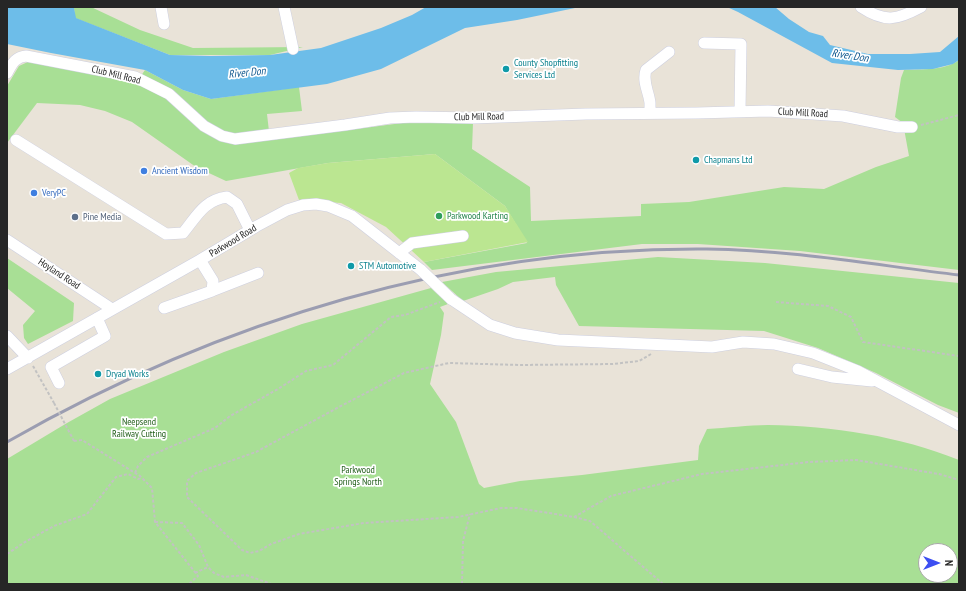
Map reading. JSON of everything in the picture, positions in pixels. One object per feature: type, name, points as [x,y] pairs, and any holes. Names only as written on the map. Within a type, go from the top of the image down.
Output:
[{"type":"street","points":[[161,7],[164,24]]},
{"type":"street","points":[[284,7],[293,49]]},
{"type":"street","points":[[861,7],[873,15],[887,19],[910,13],[921,7]]},
{"type":"street","points":[[704,43],[741,44],[740,111]]},
{"type":"street","points":[[650,113],[650,102],[644,81],[646,70],[669,52]]},
{"type":"street","name":"Club Mill Road","points":[[7,73],[14,61],[20,56],[26,56],[135,77],[169,94],[204,126],[222,136],[235,139],[390,118],[416,117],[473,118],[768,111],[822,113],[898,127],[912,126]]},
{"type":"street","points":[[16,140],[166,234],[183,233],[207,204],[217,199],[227,197],[237,204],[250,230]]},
{"type":"street","name":"Parkwood Road","points":[[7,369],[29,363],[97,318],[250,230],[288,210],[303,205],[316,204],[328,206],[352,216],[421,270],[451,299],[490,325],[515,333],[558,340],[712,347],[743,342],[774,344],[812,353],[858,371],[876,382],[959,425]]},
{"type":"street","points":[[399,253],[412,243],[463,236]]},
{"type":"street","name":"Hoyland Road","points":[[7,240],[112,309]]},
{"type":"street","points":[[200,260],[213,281],[212,291]]},
{"type":"street","points":[[164,308],[258,273]]},
{"type":"street","points":[[59,383],[51,367],[105,336],[97,318]]},
{"type":"street","points":[[7,336],[29,363]]},
{"type":"street","points":[[798,369],[832,377],[876,382]]},
{"type":"path","points":[[912,126],[959,115]]},
{"type":"path","points":[[135,473],[138,466],[148,457],[215,428],[230,416],[278,390],[306,371],[332,365],[391,316],[405,315],[451,299]]},
{"type":"path","points":[[776,302],[828,306],[851,317],[863,342],[959,356]]},
{"type":"path","points":[[658,344],[651,354],[639,361],[613,364],[520,365],[449,362],[404,373],[256,452],[196,473],[187,481],[187,497],[242,550],[250,552],[259,551],[271,544],[299,534],[364,523],[458,517],[501,508],[517,508],[574,517],[590,521],[663,584]]},
{"type":"path","points":[[29,363],[34,366],[74,441],[82,440],[139,475],[152,488],[155,522],[198,576],[189,584]]},
{"type":"path","points":[[574,517],[610,496],[702,474],[808,462],[856,460],[938,474],[959,480]]},
{"type":"path","points":[[7,554],[54,526],[87,514],[116,477],[128,474],[138,479],[142,478]]},
{"type":"path","points":[[462,584],[463,541],[470,514]]},
{"type":"path","points":[[155,522],[182,523],[199,545],[208,567],[214,573],[224,578],[246,575],[271,584]]},
{"type":"path","points":[[195,573],[208,567]]},
{"type":"green space","points":[[72,7],[91,7],[140,30],[193,48],[303,47],[270,55],[170,55],[75,18],[74,8]]},
{"type":"green space","points":[[959,60],[959,270],[800,251],[698,244],[642,244],[432,270],[424,262],[527,243],[505,206],[435,154],[328,163],[226,181],[196,167],[132,122],[105,111],[80,105],[37,103],[7,143],[7,86],[19,66],[30,61],[136,83],[145,70],[183,90],[211,99],[299,87],[302,111],[267,114],[270,140],[418,121],[473,123],[472,149],[530,187],[531,221],[641,216],[641,204],[689,202],[784,187],[824,189],[876,167],[909,156],[903,123],[895,117],[901,78],[904,70],[940,68],[953,64]]},
{"type":"green space","name":"Parkwood Karting","points":[[435,154],[505,206],[528,242],[424,262],[386,227],[341,203],[299,200],[289,173],[298,168],[328,163]]},
{"type":"green space","points":[[658,257],[765,263],[959,283],[959,413],[938,405],[876,373],[818,348],[764,331],[579,326],[556,285],[555,277],[513,282],[498,289],[463,301],[442,282],[496,272]]},
{"type":"green space","points":[[7,258],[74,303],[73,321],[28,344],[24,338],[23,325],[35,311],[7,288]]},
{"type":"green space","name":"Parkwood Springs North","points":[[431,288],[448,304],[440,307],[444,313],[441,335],[430,384],[456,422],[479,484],[484,488],[520,481],[582,475],[698,460],[699,446],[707,429],[753,425],[792,426],[841,430],[890,439],[959,460],[959,584],[7,584],[7,459],[110,399],[224,352],[302,324]]},
{"type":"water","name":"River Don","points":[[7,7],[72,7],[74,8],[76,18],[170,55],[211,56],[270,55],[321,48],[381,28],[412,15],[426,7],[591,7],[575,8],[517,20],[465,28],[381,69],[327,84],[211,99],[183,90],[145,70],[7,44]]},
{"type":"water","name":"River Don","points":[[727,7],[775,7],[789,19],[809,32],[823,36],[830,45],[868,54],[940,52],[959,36],[959,60],[953,64],[933,69],[898,70],[832,63]]},
{"type":"railway","points":[[7,442],[88,399],[172,360],[257,327],[345,299],[434,277],[524,261],[615,252],[707,249],[739,250],[802,255],[959,275]]},
{"type":"place","name":"County Shopfitting Services Ltd","points":[[506,69]]},
{"type":"place","name":"Chapmans Ltd","points":[[696,160]]},
{"type":"place","name":"Ancient Wisdom","points":[[144,171]]},
{"type":"place","name":"VeryPC","points":[[34,193]]},
{"type":"place","name":"Parkwood Karting","points":[[439,216]]},
{"type":"place","name":"Pine Media","points":[[75,217]]},
{"type":"place","name":"STM Automotive","points":[[351,266]]},
{"type":"place","name":"Dryad Works","points":[[98,374]]},
{"type":"park label","name":"Neepsend Railway Cutting","points":[[139,428]]}]
